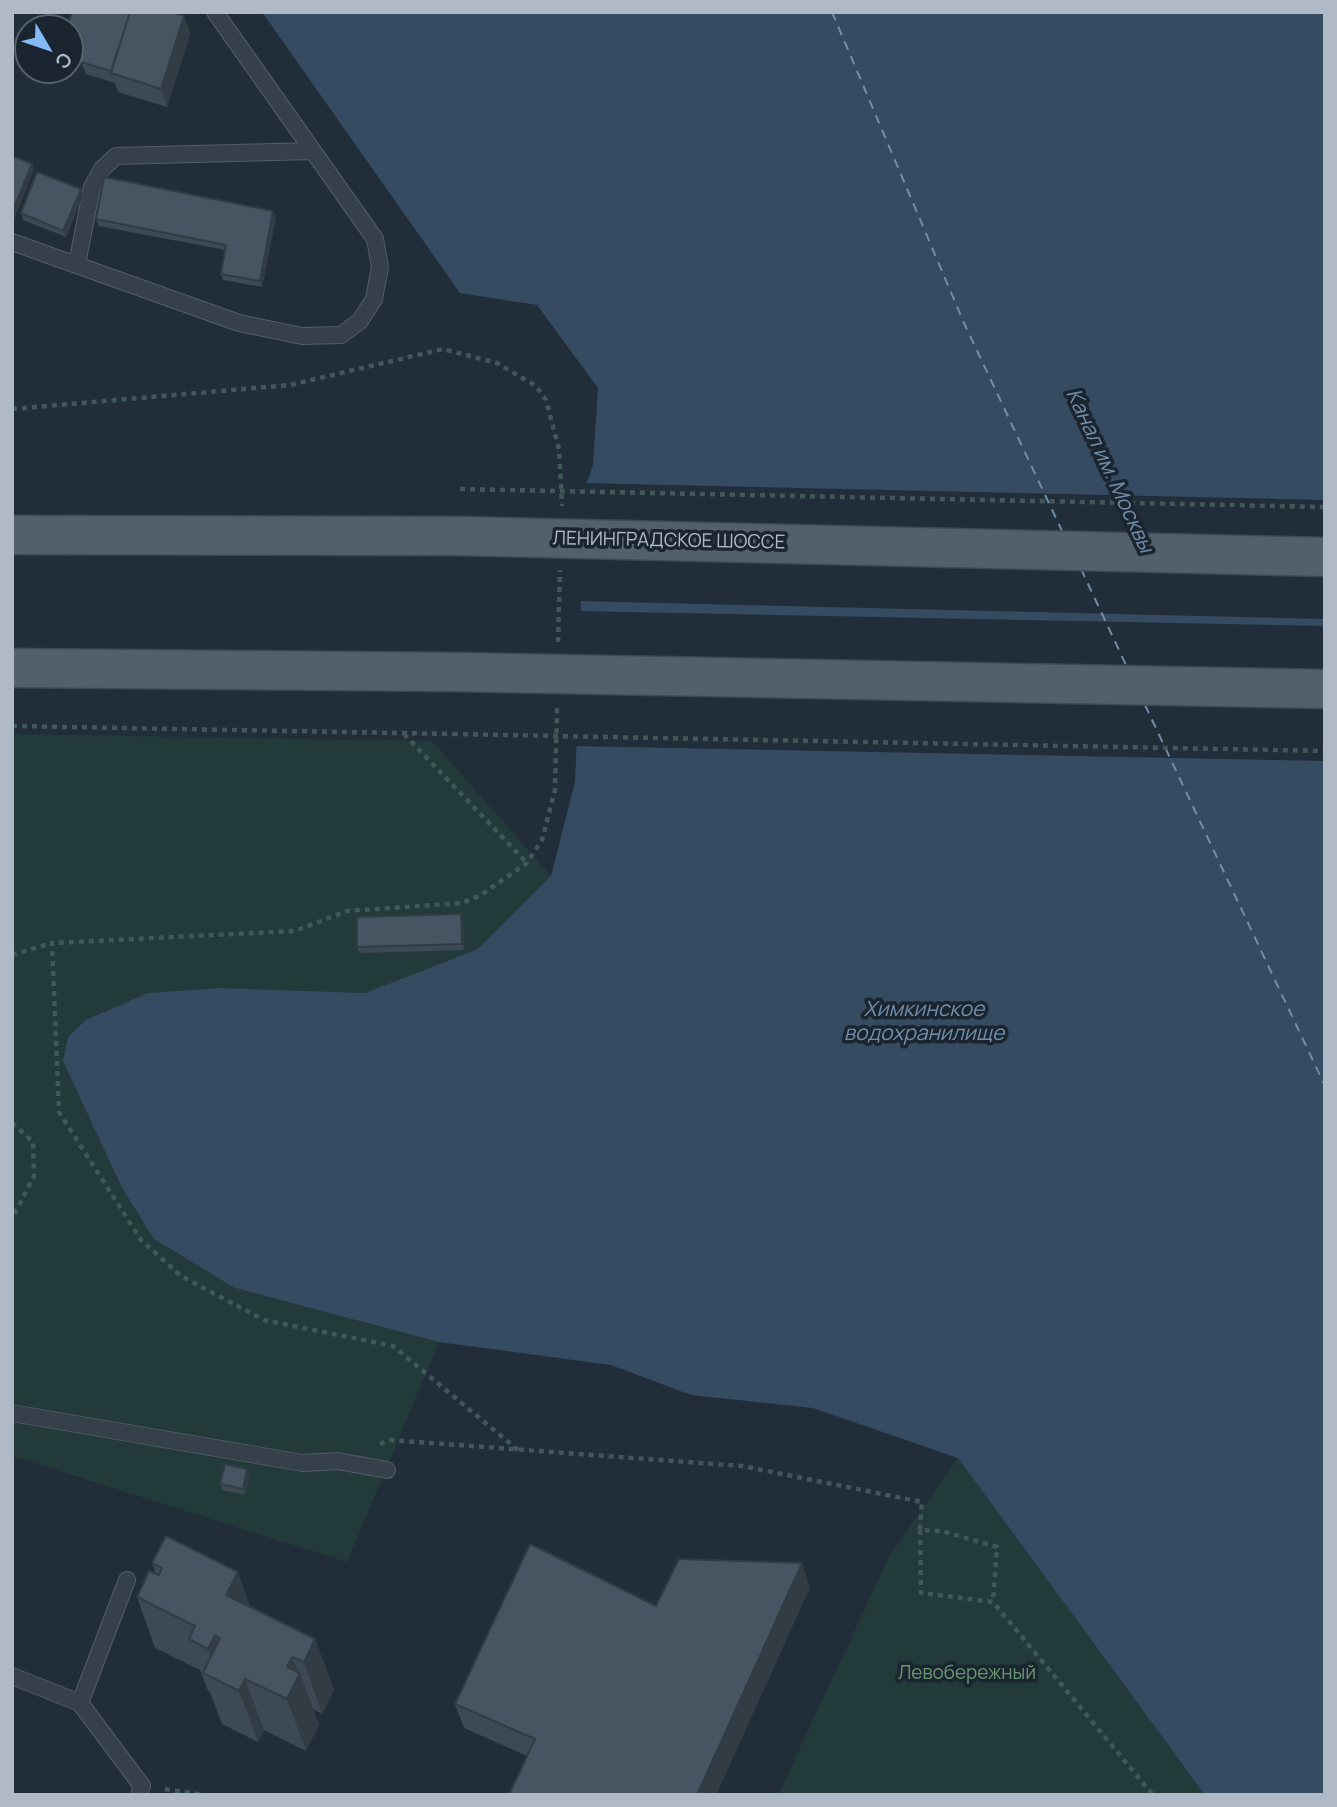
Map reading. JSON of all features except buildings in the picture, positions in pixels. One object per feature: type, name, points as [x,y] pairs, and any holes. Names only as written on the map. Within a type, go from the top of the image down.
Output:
[{"type":"main road","name":"ЛЕНИНГРАДСКОЕ ШОССЕ","points":[[12,535],[458,536],[1325,557]]},
{"type":"main road","points":[[12,668],[454,672],[1325,689]]},
{"type":"lane","points":[[12,242],[239,323],[302,336],[341,335],[360,321],[374,299],[380,267],[375,239],[215,12]]},
{"type":"lane","points":[[77,264],[92,187],[102,169],[116,156],[313,151]]},
{"type":"lane","points":[[12,1413],[303,1463],[338,1461],[387,1470]]},
{"type":"lane","points":[[80,1703],[127,1580]]},
{"type":"lane","points":[[12,1676],[80,1703],[141,1791]]},
{"type":"path","points":[[12,409],[290,385],[443,349],[471,354],[520,374],[537,386],[546,400],[559,449],[561,516]]},
{"type":"path","points":[[460,489],[1325,507]]},
{"type":"path","points":[[558,653],[560,557]]},
{"type":"path","points":[[12,955],[52,943],[295,931],[347,911],[462,903],[481,895],[527,863],[542,841],[555,789],[557,694]]},
{"type":"path","points":[[12,726],[1325,751]]},
{"type":"path","points":[[404,734],[527,863]]},
{"type":"path","points":[[52,943],[59,1112],[141,1240],[181,1276],[264,1320],[393,1346],[518,1450]]},
{"type":"path","points":[[12,1123],[33,1142],[34,1176],[12,1219]]},
{"type":"path","points":[[338,1461],[390,1440],[742,1466],[922,1502],[921,1593],[993,1602],[1153,1795]]},
{"type":"path","points":[[920,1530],[942,1531],[997,1547],[993,1602]]},
{"type":"path","points":[[141,1791],[205,1795]]},
{"type":"green space","points":[[12,734],[432,741],[551,876],[478,949],[365,993],[219,988],[148,993],[63,1061],[121,1186],[235,1288],[439,1342],[347,1562],[12,1456]]},
{"type":"green space","name":"Левобережный","points":[[958,1458],[1205,1795],[778,1795],[889,1557]]},
{"type":"water","name":"Химкинское водохранилище","points":[[262,12],[1325,12],[1325,1795],[1205,1795],[958,1458],[813,1408],[691,1395],[611,1365],[439,1342],[235,1288],[154,1239],[121,1186],[63,1061],[68,1037],[86,1020],[148,993],[219,988],[365,993],[478,949],[551,876],[575,782],[582,625],[575,516],[593,465],[598,388],[537,305],[460,293]]},
{"type":"pier","points":[[583,483],[1325,500],[1325,619],[577,601],[572,516]]},
{"type":"pier","points":[[577,611],[1325,626],[1325,761],[573,746]]},
{"type":"ferry route","points":[[832,12],[964,323],[1063,533]]},
{"type":"ferry route","points":[[1081,569],[1126,665]]},
{"type":"ferry route","points":[[1145,705],[1325,1086]]},
{"type":"water label","name":"Канал им. Москвы","points":[[1109,471]]}]
